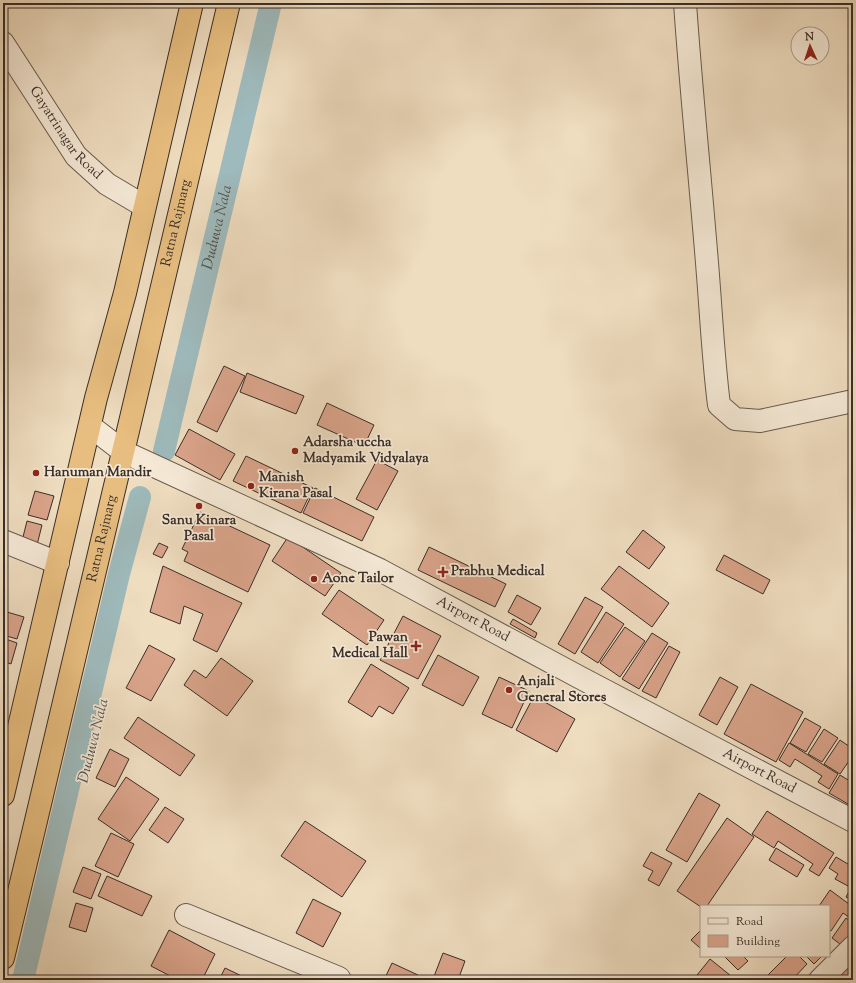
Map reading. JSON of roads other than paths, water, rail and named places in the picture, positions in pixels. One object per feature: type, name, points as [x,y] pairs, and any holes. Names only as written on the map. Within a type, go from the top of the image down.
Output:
[{"type":"highway","points":[[3,795],[96,398],[124,293],[192,3]]},
{"type":"highway","name":"Ratna Rajmarg","points":[[3,958],[124,452],[229,3]]},
{"type":"street","points":[[685,3],[716,384],[719,404],[735,419],[760,421],[853,401]]},
{"type":"street","name":"Gayatrinagar Road","points":[[3,43],[76,156],[107,184],[144,206]]},
{"type":"street","name":"Airport Road","points":[[90,426],[124,452],[380,570],[579,677],[853,821]]},
{"type":"street","points":[[3,541],[58,563]]},
{"type":"street","points":[[186,916],[340,978],[340,980]]},
{"type":"street","points":[[820,980],[853,947]]},
{"type":"waterway","name":"Duduwa Nala","points":[[164,451],[271,3]]},
{"type":"waterway","points":[[23,980],[119,574],[140,497]]},
{"type":"place","name":"Adarsha uccha Madyamik Vidyalaya","points":[[295,451]]},
{"type":"place","name":"Hanuman Mandir","points":[[36,473]]},
{"type":"place","name":"Manish Kirana Pasal","points":[[251,486]]},
{"type":"place","name":"Sanu Kinara Pasal","points":[[199,506]]},
{"type":"place","name":"Prabhu Medical","points":[[443,572]]},
{"type":"place","name":"Aone Tailor","points":[[314,579]]},
{"type":"place","name":"Pawan Medical Hall","points":[[416,646]]},
{"type":"place","name":"Anjali General Stores","points":[[509,690]]}]
